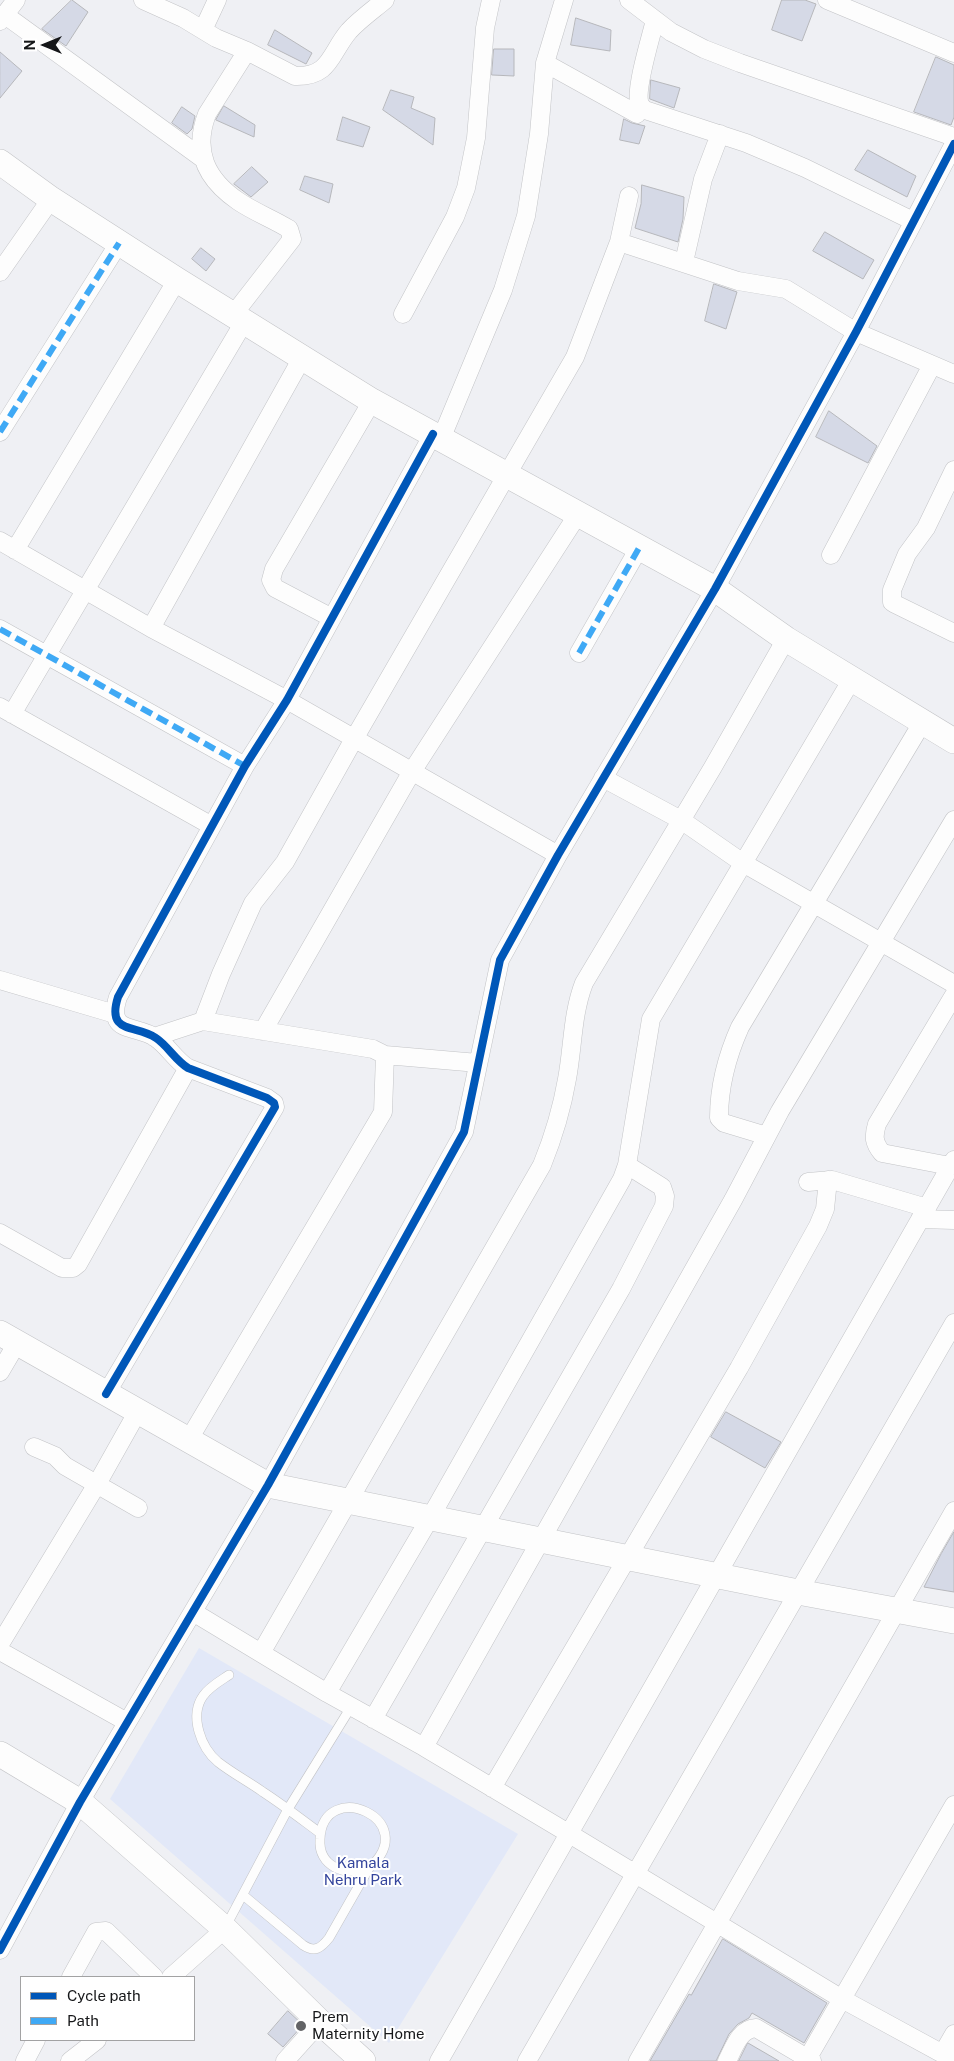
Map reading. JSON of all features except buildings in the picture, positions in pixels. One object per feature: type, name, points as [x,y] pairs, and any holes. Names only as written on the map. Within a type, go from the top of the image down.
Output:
[{"type":"street","points":[[16,0],[2,18],[202,158]]},
{"type":"street","points":[[143,0],[183,18],[216,38],[247,51],[296,76],[316,74],[323,70],[348,32],[385,0]]},
{"type":"street","points":[[203,30],[217,0]]},
{"type":"street","points":[[402,314],[455,217],[466,188],[477,130],[485,28],[491,0]]},
{"type":"street","points":[[629,0],[671,32],[704,49],[954,137]]},
{"type":"street","points":[[827,0],[954,53]]},
{"type":"street","points":[[106,1394],[274,1107],[274,1103],[267,1098],[188,1068],[177,1061],[154,1037],[125,1028],[119,1023],[115,1014],[118,997],[245,766],[287,700],[332,618],[437,437],[503,290],[526,216],[539,134],[545,63],[559,2]]},
{"type":"street","points":[[655,20],[638,98],[640,106],[646,110],[746,143],[805,168],[913,222]]},
{"type":"street","points":[[212,826],[6,711],[46,655],[239,319],[290,243],[292,236],[289,229],[238,201],[212,176],[202,158],[200,144],[207,114],[247,51]]},
{"type":"street","points":[[545,63],[637,114]]},
{"type":"street","points":[[684,262],[703,179],[720,134]]},
{"type":"street","points":[[0,1950],[80,1802],[268,1485],[464,1132],[500,960],[558,855],[715,589],[856,332],[954,144]]},
{"type":"street","points":[[0,162],[50,199],[176,280],[372,401],[715,589],[786,639],[954,741]]},
{"type":"street","points":[[204,1021],[221,974],[253,903],[285,862],[354,739],[576,357],[619,242],[629,196]]},
{"type":"street","points":[[0,272],[50,199]]},
{"type":"street","points":[[619,242],[738,281],[786,289],[856,332],[954,374]]},
{"type":"street","points":[[0,432],[119,243]]},
{"type":"street","points":[[176,280],[8,545],[151,628],[287,700],[411,773],[558,855]]},
{"type":"street","points":[[151,628],[302,358]]},
{"type":"street","points":[[831,555],[932,365]]},
{"type":"street","points":[[332,618],[275,588],[271,580],[274,569],[372,401]]},
{"type":"street","points":[[954,470],[926,528],[907,554],[891,594],[892,602],[895,604],[954,633]]},
{"type":"street","points":[[263,1031],[411,773],[578,514]]},
{"type":"street","points":[[579,653],[639,548]]},
{"type":"street","points":[[0,629],[245,766]]},
{"type":"street","points":[[261,1653],[542,1165],[551,1143],[565,1087],[577,1002],[584,984],[786,639]]},
{"type":"street","points":[[327,1693],[430,1518],[622,1179],[627,1165],[651,1019],[852,679]]},
{"type":"street","points":[[767,1136],[724,1123],[719,1118],[725,1066],[740,1027],[922,723]]},
{"type":"street","points":[[603,778],[681,820],[744,863],[954,984]]},
{"type":"street","points":[[424,1747],[733,1200],[780,1111],[954,820]]},
{"type":"street","points":[[0,980],[115,1014]]},
{"type":"street","points":[[439,2061],[952,1163],[882,1153],[875,1143],[874,1134],[878,1124],[954,995]]},
{"type":"street","points":[[154,1037],[204,1021],[373,1049],[385,1055],[478,1063]]},
{"type":"street","points":[[188,1441],[383,1112],[385,1055]]},
{"type":"street","points":[[0,1233],[62,1268],[72,1268],[78,1264],[188,1068]]},
{"type":"street","points":[[373,1719],[621,1289],[664,1206],[665,1196],[662,1187],[627,1165]]},
{"type":"street","points":[[492,1788],[626,1556],[644,1530],[729,1384],[818,1226],[825,1209],[828,1180]]},
{"type":"street","points":[[808,1182],[828,1180],[924,1213],[954,1220]]},
{"type":"street","points":[[527,2061],[954,1323]]},
{"type":"street","points":[[0,1372],[9,1338],[268,1485],[954,1622]]},
{"type":"street","points":[[0,1644],[97,1484],[138,1411]]},
{"type":"street","points":[[34,1447],[55,1456],[65,1466],[138,1508]]},
{"type":"street","points":[[638,2061],[954,1511]]},
{"type":"street","points":[[193,1612],[327,1693],[424,1747],[842,1999],[948,2056],[954,2034]]},
{"type":"street","points":[[0,1651],[127,1722]]},
{"type":"street","points":[[0,1754],[80,1802],[225,1929],[320,2022],[363,2061]]},
{"type":"street","points":[[727,2061],[742,2033],[746,2029],[756,2028],[809,2060],[954,1805]]},
{"type":"street","points":[[172,1976],[225,1929]]},
{"type":"street","points":[[72,1976],[96,1932],[102,1930],[106,1931],[153,1976]]},
{"type":"street","points":[[285,2061],[320,2022]]},
{"type":"street","points":[[25,2061],[35,2041]]},
{"type":"street","points":[[70,2061],[95,2041]]},
{"type":"lane","points":[[229,1674],[211,1687],[201,1698],[196,1717],[201,1738],[208,1751],[218,1762],[320,1833]]},
{"type":"lane","points":[[225,1929],[288,1809],[352,1707]]},
{"type":"lane","points":[[243,1895],[303,1945],[309,1949],[316,1950],[329,1938],[369,1868],[377,1861],[384,1841],[383,1830],[378,1820],[371,1813],[361,1808],[350,1807],[340,1809],[327,1819],[320,1833],[319,1844],[322,1854],[329,1863],[338,1869],[348,1872],[358,1872],[369,1868]]},
{"type":"green space","name":"Kamala Nehru Park","points":[[199,1648],[518,1834],[389,2043],[110,1799]]},
{"type":"marked path","points":[[0,432],[119,243]]},
{"type":"marked path","points":[[579,653],[639,548]]},
{"type":"marked path","points":[[0,629],[245,766]]},
{"type":"cycle path","points":[[0,1950],[80,1802],[268,1485],[464,1132],[500,960],[558,855],[715,589],[856,332],[954,144]]},
{"type":"cycle path","points":[[106,1394],[275,1107],[274,1103],[267,1098],[188,1068],[156,1038],[119,1023],[115,1009],[118,997],[245,766],[287,700],[433,434]]},
{"type":"place","name":"Prem Maternity Home","points":[[301,2026]]}]
